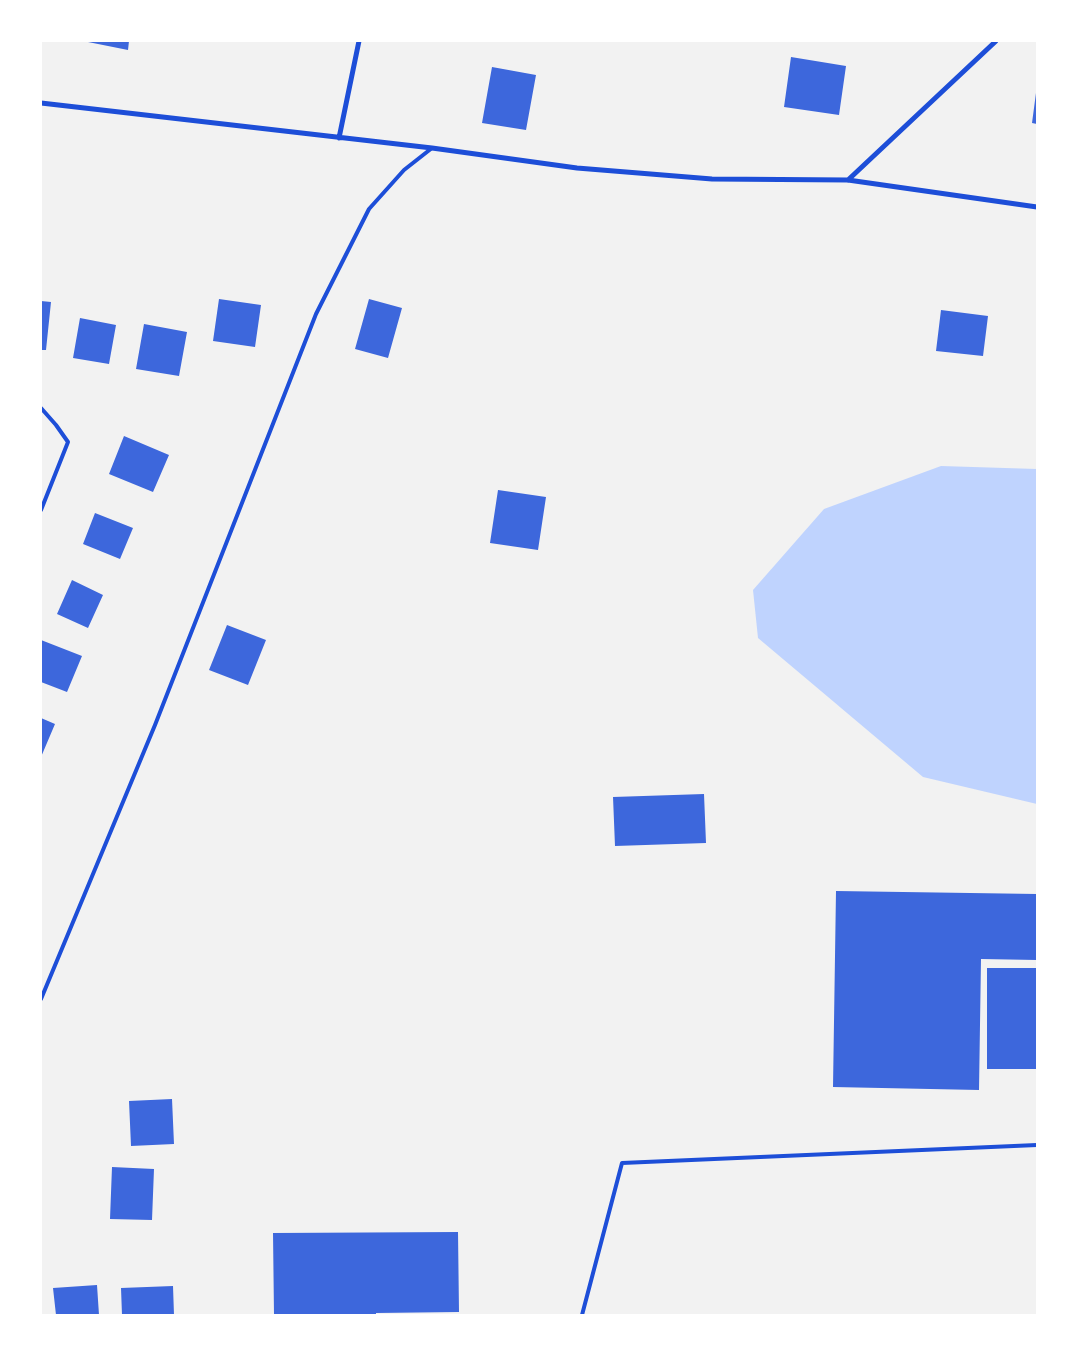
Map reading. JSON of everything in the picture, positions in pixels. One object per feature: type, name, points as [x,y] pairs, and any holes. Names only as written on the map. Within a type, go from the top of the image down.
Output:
[{"type":"street","points":[[339,138],[359,41]]},
{"type":"street","points":[[848,180],[996,41]]},
{"type":"street","points":[[41,103],[432,148],[577,168],[712,179],[848,180],[1037,207]]},
{"type":"lane","points":[[41,999],[155,725],[316,314],[369,209],[404,170],[432,148]]},
{"type":"lane","points":[[41,408],[68,442],[41,510]]},
{"type":"lane","points":[[582,1315],[622,1163],[1037,1145]]},
{"type":"water","points":[[941,466],[1037,469],[1037,804],[923,777],[758,638],[753,590],[824,509]]},
{"type":"building","points":[[83,41],[129,41],[128,50]]},
{"type":"building","points":[[791,57],[846,66],[839,115],[784,107]]},
{"type":"building","points":[[492,67],[536,75],[526,130],[482,123]]},
{"type":"building","points":[[1037,93],[1037,124],[1032,123]]},
{"type":"building","points":[[219,299],[261,305],[255,347],[213,341]]},
{"type":"building","points":[[369,299],[402,308],[388,358],[355,349]]},
{"type":"building","points":[[41,301],[51,302],[46,350],[41,350]]},
{"type":"building","points":[[941,310],[988,316],[983,356],[936,351]]},
{"type":"building","points":[[80,318],[116,325],[109,364],[73,358]]},
{"type":"building","points":[[144,324],[187,332],[179,376],[136,369]]},
{"type":"building","points":[[124,436],[169,455],[153,492],[109,474]]},
{"type":"building","points":[[498,490],[546,497],[538,550],[490,543]]},
{"type":"building","points":[[95,513],[133,528],[120,559],[83,544]]},
{"type":"building","points":[[72,580],[103,595],[88,628],[57,614]]},
{"type":"building","points":[[227,625],[266,640],[248,685],[209,670]]},
{"type":"building","points":[[41,640],[82,656],[67,692],[41,682]]},
{"type":"building","points":[[41,718],[55,724],[41,757]]},
{"type":"building","points":[[704,794],[706,843],[615,846],[613,797]]},
{"type":"building","points":[[836,891],[1037,894],[1037,960],[981,959],[979,1090],[833,1087]]},
{"type":"building","points":[[987,968],[1037,968],[1037,1069],[987,1069]]},
{"type":"building","points":[[172,1099],[174,1144],[131,1146],[129,1101]]},
{"type":"building","points":[[112,1167],[154,1169],[152,1220],[110,1219]]},
{"type":"building","points":[[458,1232],[459,1312],[376,1313],[376,1315],[274,1315],[273,1233]]},
{"type":"building","points":[[97,1285],[99,1315],[56,1315],[53,1288]]},
{"type":"building","points":[[173,1286],[174,1315],[122,1315],[121,1288]]}]
